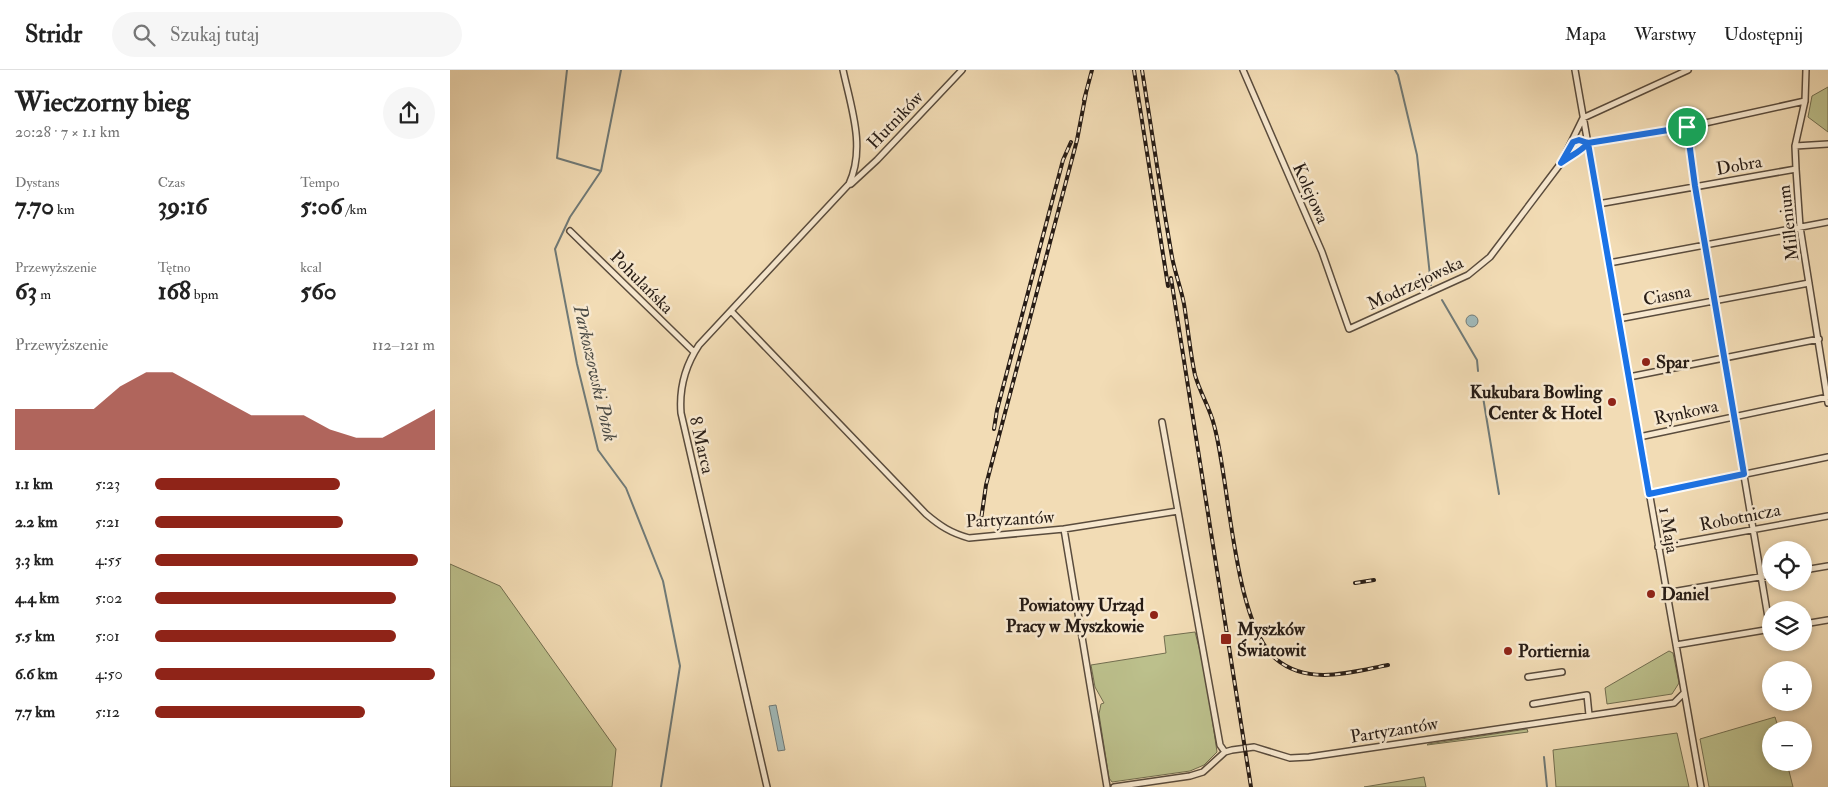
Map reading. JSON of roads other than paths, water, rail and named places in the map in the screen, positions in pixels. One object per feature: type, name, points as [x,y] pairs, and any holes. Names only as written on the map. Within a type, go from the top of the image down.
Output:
[{"type":"street","name":"8 Marca","points":[[767,787],[681,413],[682,383],[694,352],[847,188],[856,165],[857,140],[844,70]]},
{"type":"street","name":"Hutników","points":[[847,188],[877,160],[962,70]]},
{"type":"street","name":"Kolejowa","points":[[1243,70],[1322,252],[1349,329]]},
{"type":"street","name":"1 Maja","points":[[1575,70],[1683,694],[1701,787]]},
{"type":"street","points":[[1584,118],[1688,70]]},
{"type":"street","name":"Millenium","points":[[1806,70],[1805,101],[1795,146],[1796,169],[1800,227],[1828,399]]},
{"type":"street","points":[[1573,142],[1579,140],[1588,143],[1687,127],[1805,101]]},
{"type":"street","name":"Modrzejowska","points":[[1349,329],[1459,279],[1479,267],[1490,257],[1561,163],[1584,118]]},
{"type":"street","points":[[1666,593],[1762,576],[1695,186],[1687,127]]},
{"type":"street","name":"Modrzejowska","points":[[1561,163],[1576,152],[1584,149],[1588,143]]},
{"type":"street","points":[[1795,146],[1828,144]]},
{"type":"street","name":"Dobra","points":[[1598,204],[1796,169]]},
{"type":"street","points":[[1609,263],[1828,222]]},
{"type":"street","name":"Pohulańska","points":[[570,230],[694,352]]},
{"type":"street","name":"Ciasna","points":[[1618,319],[1809,284]]},
{"type":"street","name":"Partyzantów","points":[[731,311],[940,527],[969,538],[1064,529],[1107,787]]},
{"type":"street","points":[[1628,377],[1819,339]]},
{"type":"street","name":"Rynkowa","points":[[1639,437],[1735,416],[1828,399]]},
{"type":"street","points":[[1114,787],[1190,776],[1203,772],[1225,752],[1220,745],[1208,669],[1198,628],[1162,422]]},
{"type":"street","points":[[1649,494],[1828,457]]},
{"type":"street","points":[[1064,529],[1178,511]]},
{"type":"street","name":"Robotnicza","points":[[1658,547],[1828,516]]},
{"type":"street","points":[[1812,569],[1828,566]]},
{"type":"street","points":[[1812,623],[1828,620]]},
{"type":"street","points":[[1676,645],[1762,630]]},
{"type":"street","points":[[1528,677],[1562,672]]},
{"type":"street","name":"Partyzantów","points":[[1225,752],[1254,747],[1290,758],[1309,758],[1674,703],[1683,694]]},
{"type":"street","points":[[1532,704],[1587,695],[1589,715]]},
{"type":"water","points":[[1474,315],[1477,316],[1477,326],[1470,327],[1467,326],[1466,319],[1467,316]]},
{"type":"water","points":[[776,705],[785,750],[778,751],[769,706]]},
{"type":"waterway","name":"Parkoszowski Potok","points":[[567,70],[557,158],[601,171]]},
{"type":"waterway","name":"Parkoszowski Potok","points":[[621,70],[601,171],[570,217],[555,249],[577,364],[598,450],[626,488],[663,581],[680,666],[661,787]]},
{"type":"waterway","points":[[1395,70],[1398,75],[1417,155],[1431,285]]},
{"type":"waterway","points":[[1442,300],[1477,360],[1478,371]]},
{"type":"waterway","points":[[1482,391],[1499,494]]},
{"type":"waterway","points":[[1544,757],[1547,787]]},
{"type":"railway","points":[[1084,100],[1092,70]]},
{"type":"railway","points":[[1134,70],[1168,286]]},
{"type":"railway","points":[[1142,70],[1168,234],[1173,263],[1184,304],[1193,366],[1197,382],[1214,425],[1235,550],[1250,615],[1262,641],[1276,659],[1302,672],[1330,675],[1388,665]]},
{"type":"railway","points":[[980,527],[986,485],[1077,140],[1086,93]]},
{"type":"railway","points":[[994,429],[997,410],[1063,160],[1071,142]]},
{"type":"railway","points":[[1171,278],[1251,787]]},
{"type":"railway","points":[[1355,583],[1374,580]]},
{"type":"place","name":"Spar","points":[[1646,362]]},
{"type":"place","name":"Kukubara Bowling Center & Hotel","points":[[1612,402]]},
{"type":"place","name":"Daniel","points":[[1651,594]]},
{"type":"place","name":"Powiatowy Urząd Pracy w Myszkowie","points":[[1154,615]]},
{"type":"place","name":"Myszków Światowit","points":[[1226,639]]},
{"type":"place","name":"Portiernia","points":[[1508,651]]}]
